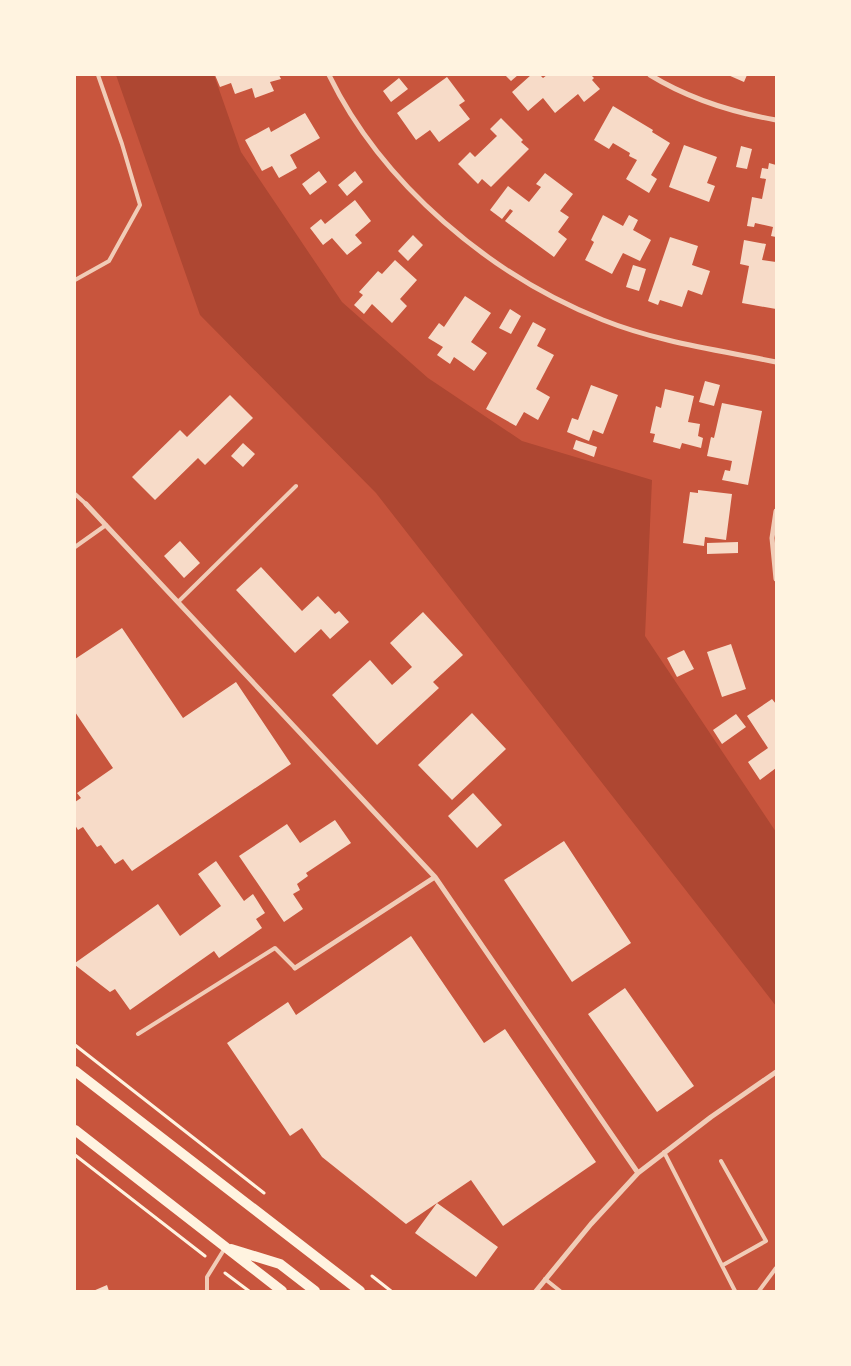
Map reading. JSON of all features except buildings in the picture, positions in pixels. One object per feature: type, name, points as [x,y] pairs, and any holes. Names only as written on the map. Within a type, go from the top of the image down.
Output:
[{"type":"main road","points":[[75,1071],[360,1291]]},
{"type":"main road","points":[[75,1130],[282,1291]]},
{"type":"main road","points":[[225,1247],[280,1264],[315,1291]]},
{"type":"street","points":[[329,75],[361,128],[392,170],[428,208],[468,242],[510,273],[556,299],[603,320],[653,337],[776,362]]},
{"type":"street","points":[[650,75],[697,99],[732,111],[776,120]]},
{"type":"street","points":[[86,504],[435,877],[638,1172]]},
{"type":"street","points":[[776,511],[772,538],[776,579]]},
{"type":"street","points":[[296,968],[435,877]]},
{"type":"street","points":[[536,1291],[544,1279],[638,1172],[711,1117],[776,1072]]},
{"type":"lane","points":[[75,280],[109,261],[140,205],[122,144],[98,75]]},
{"type":"lane","points":[[178,602],[296,486]]},
{"type":"lane","points":[[75,494],[86,504]]},
{"type":"lane","points":[[75,547],[106,525]]},
{"type":"lane","points":[[138,1034],[275,948],[296,968]]},
{"type":"lane","points":[[664,1152],[735,1291]]},
{"type":"lane","points":[[721,1161],[766,1241],[723,1265]]},
{"type":"lane","points":[[207,1291],[207,1278],[225,1247]]},
{"type":"lane","points":[[759,1291],[776,1268]]},
{"type":"lane","points":[[544,1279],[560,1291]]},
{"type":"path","points":[[75,1045],[267,1195]]},
{"type":"path","points":[[75,1155],[249,1291]]},
{"type":"path","points":[[368,1273],[391,1291]]},
{"type":"shaded area","points":[[116,75],[214,75],[241,152],[342,302],[428,378],[522,441],[652,480],[645,636],[776,832],[776,1006],[376,493],[200,315]]}]
